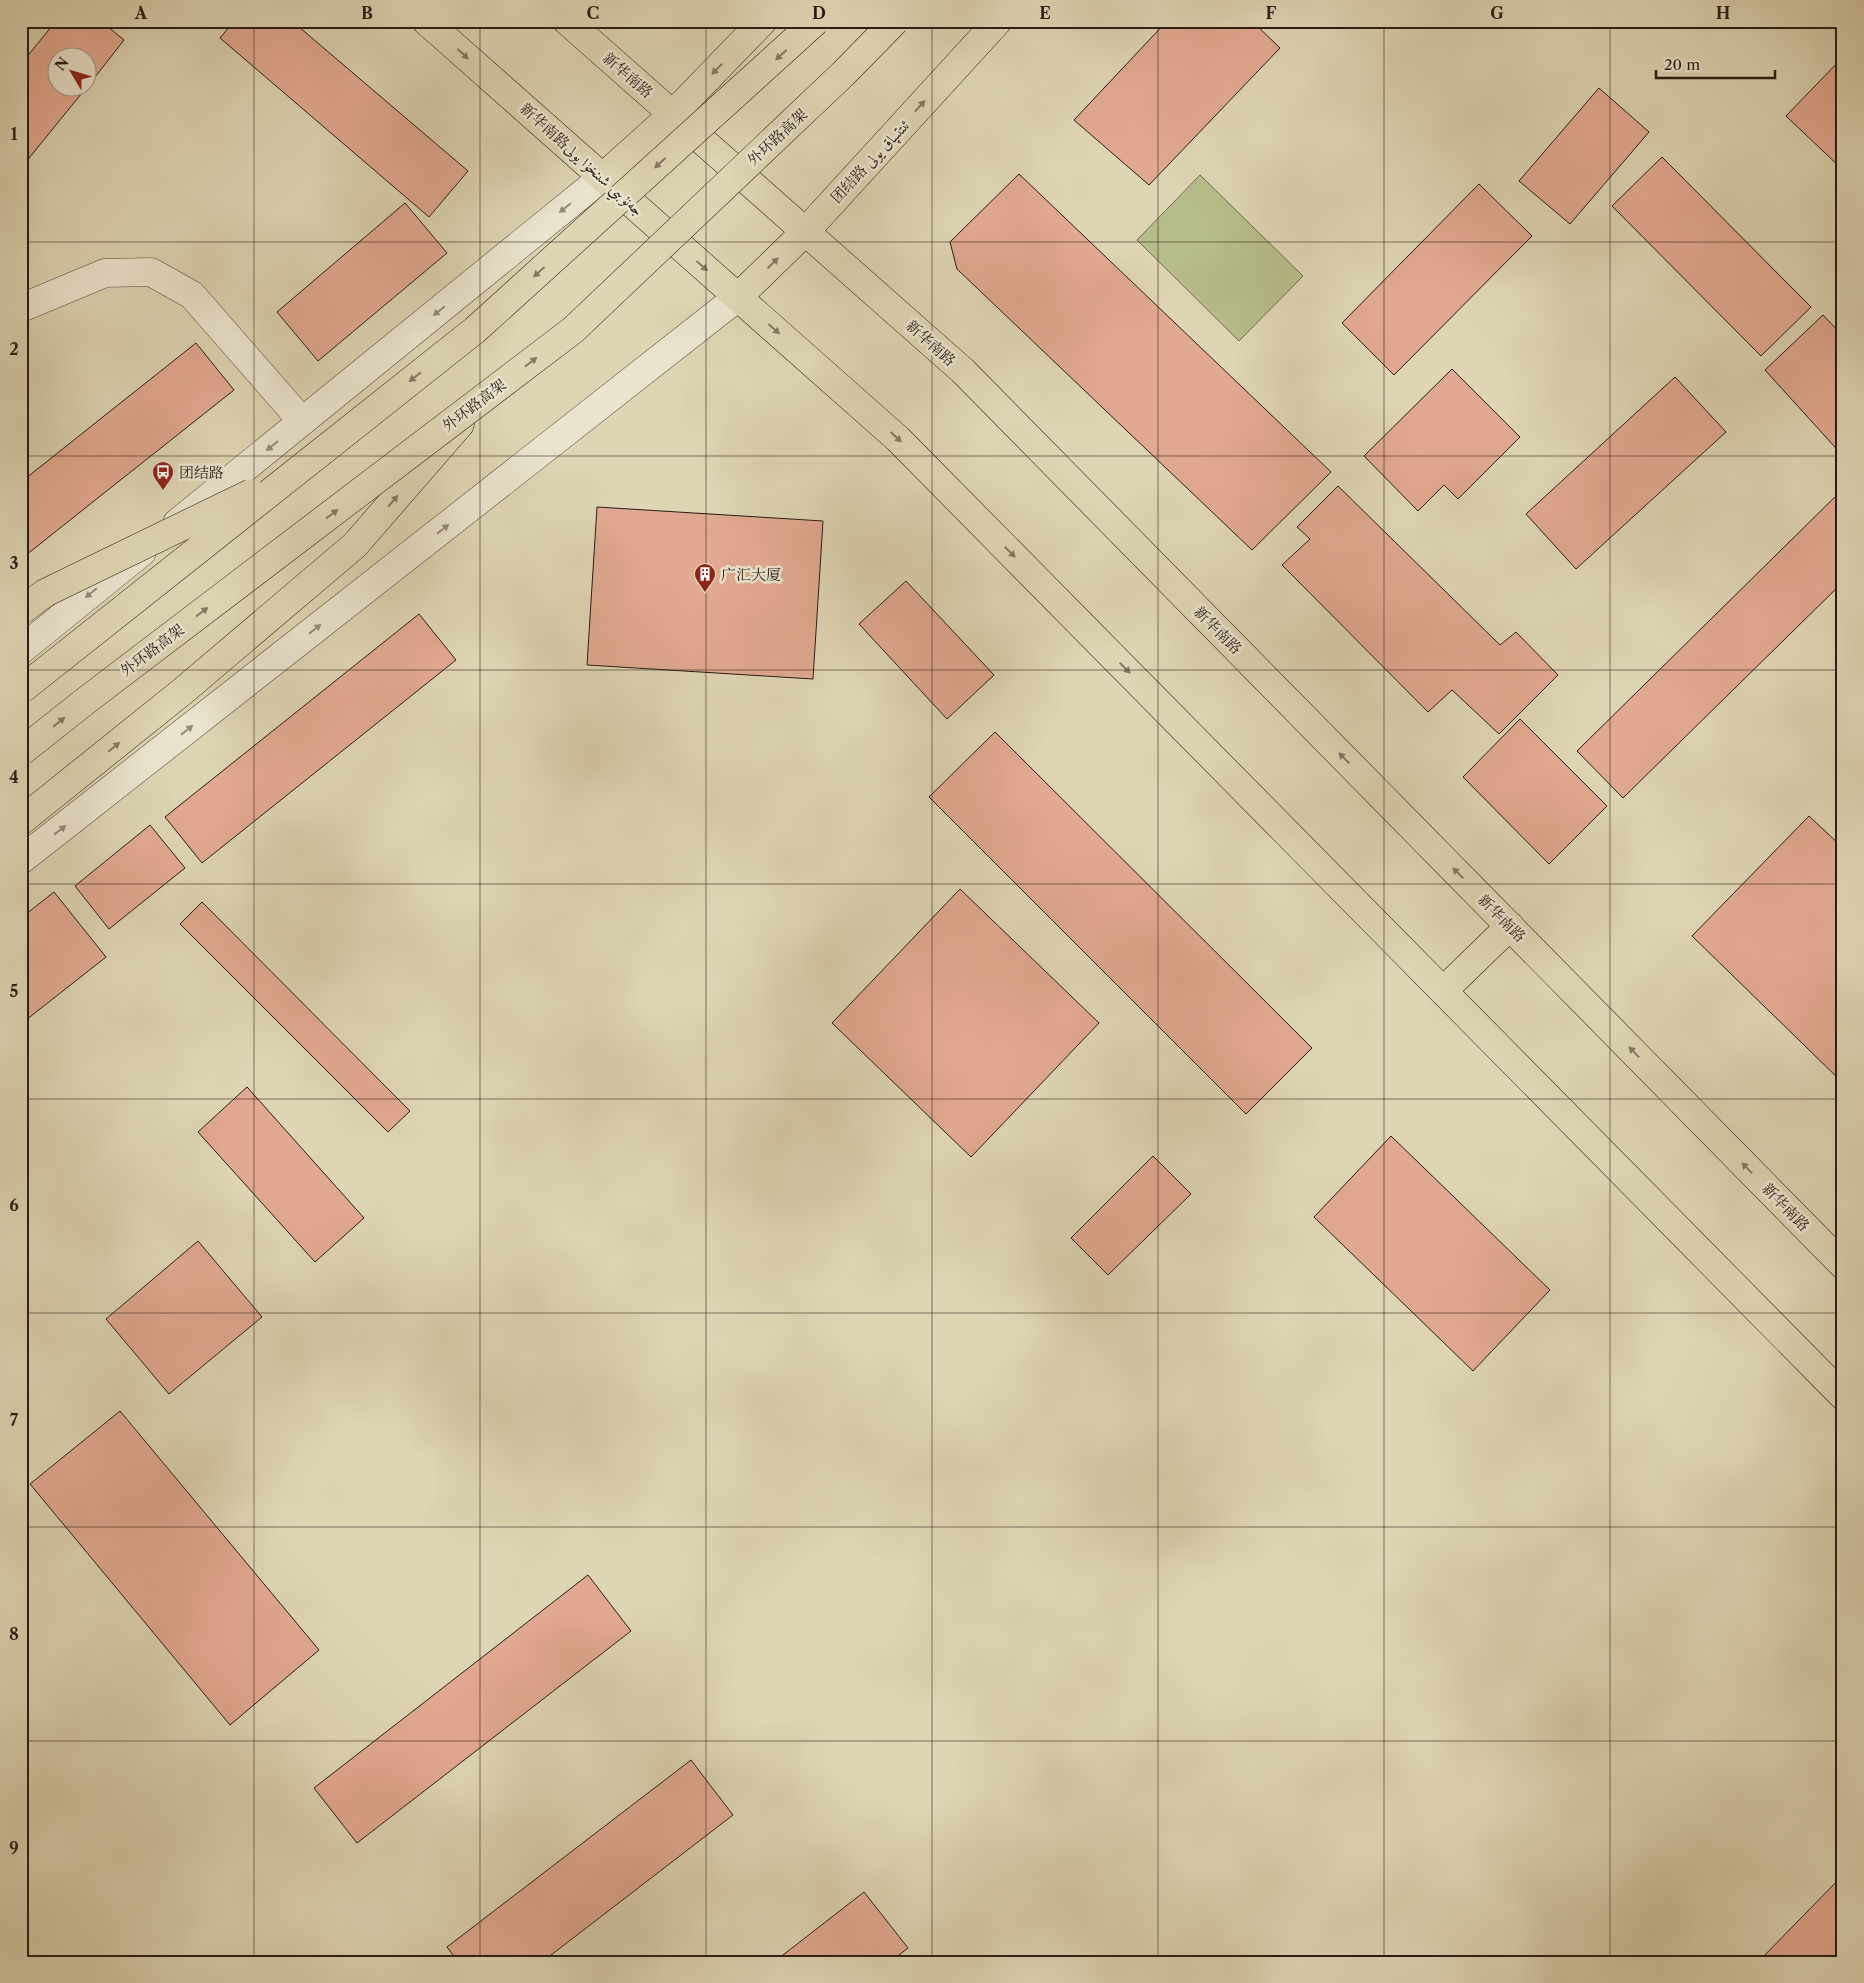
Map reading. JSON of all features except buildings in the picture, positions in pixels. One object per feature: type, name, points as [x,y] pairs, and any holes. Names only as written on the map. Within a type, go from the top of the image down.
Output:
[{"type":"main road","name":"新华南路جەنۇبىي شىنخۇا يولى","points":[[426,21],[738,297]]},
{"type":"main road","name":"新华南路","points":[[567,21],[963,371],[1843,1265]]},
{"type":"main road","points":[[603,177],[673,114],[763,21]]},
{"type":"main road","points":[[21,690],[475,330],[816,21]]},
{"type":"main road","name":"外环路高架","points":[[21,752],[573,330],[843,74],[894,21]]},
{"type":"main road","name":"团结路 ئىتتىپاق يولى","points":[[738,297],[805,232],[998,21]]},
{"type":"main road","points":[[738,297],[898,439],[1843,1396]]},
{"type":"main road","points":[[21,821],[183,691],[355,545],[480,401]]},
{"type":"main road","points":[[21,611],[45,593],[297,471]]},
{"type":"main road","points":[[1443,991],[1510,926]]},
{"type":"street","points":[[21,650],[603,177]]},
{"type":"street","points":[[21,308],[105,273],[151,272],[192,295],[302,421]]},
{"type":"street","points":[[21,860],[738,297]]},
{"type":"green space","points":[[1200,175],[1303,276],[1239,341],[1137,240]]},
{"type":"place","name":"团结路","points":[[163,491]]},
{"type":"place","name":"广汇大厦","points":[[705,593]]}]
